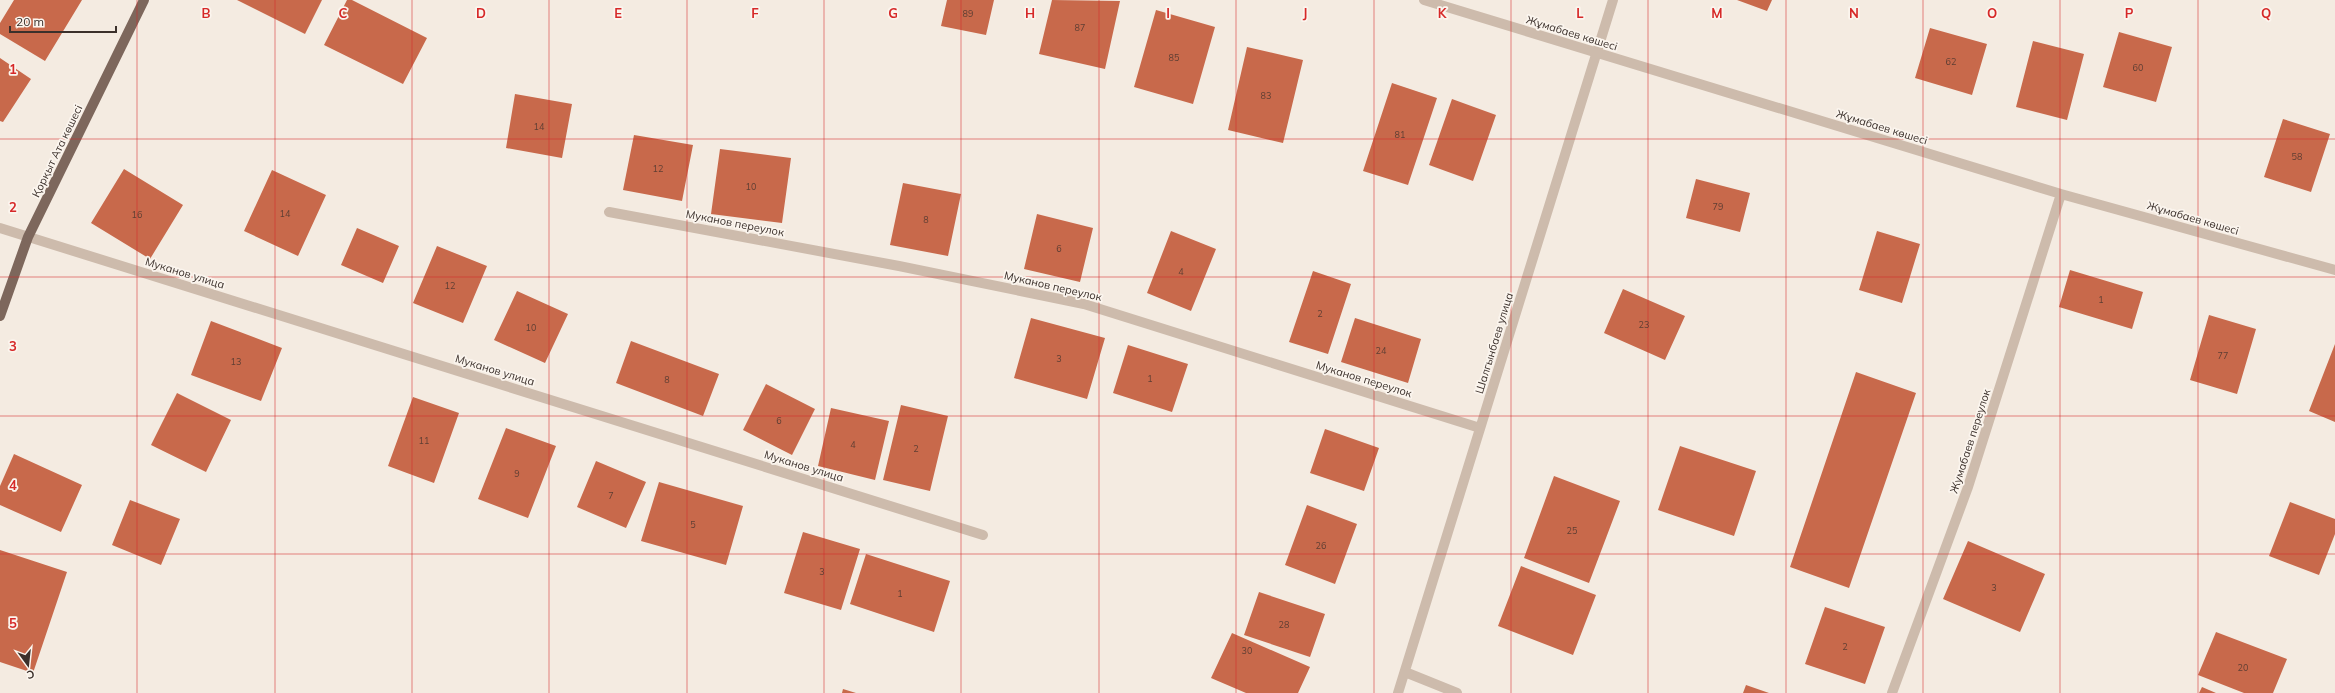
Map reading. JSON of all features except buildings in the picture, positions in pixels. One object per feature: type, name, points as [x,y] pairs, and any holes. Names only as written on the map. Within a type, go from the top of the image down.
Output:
[{"type":"main road","name":"Қорқыт Ата көшесі","points":[[0,316],[28,237],[144,0]]},
{"type":"street","name":"Жұмабаев көшесі","points":[[1424,0],[2061,194],[2335,270]]},
{"type":"street","name":"Шалгынбаев улица","points":[[1398,693],[1613,0]]},
{"type":"street","name":"Жумабаев переулок","points":[[1892,693],[1968,487],[2061,194]]},
{"type":"street","name":"Муканов переулок","points":[[609,212],[899,266],[1084,304],[1480,428]]},
{"type":"street","name":"Муканов улица","points":[[0,228],[983,535]]},
{"type":"street","points":[[1404,672],[1457,693]]}]
